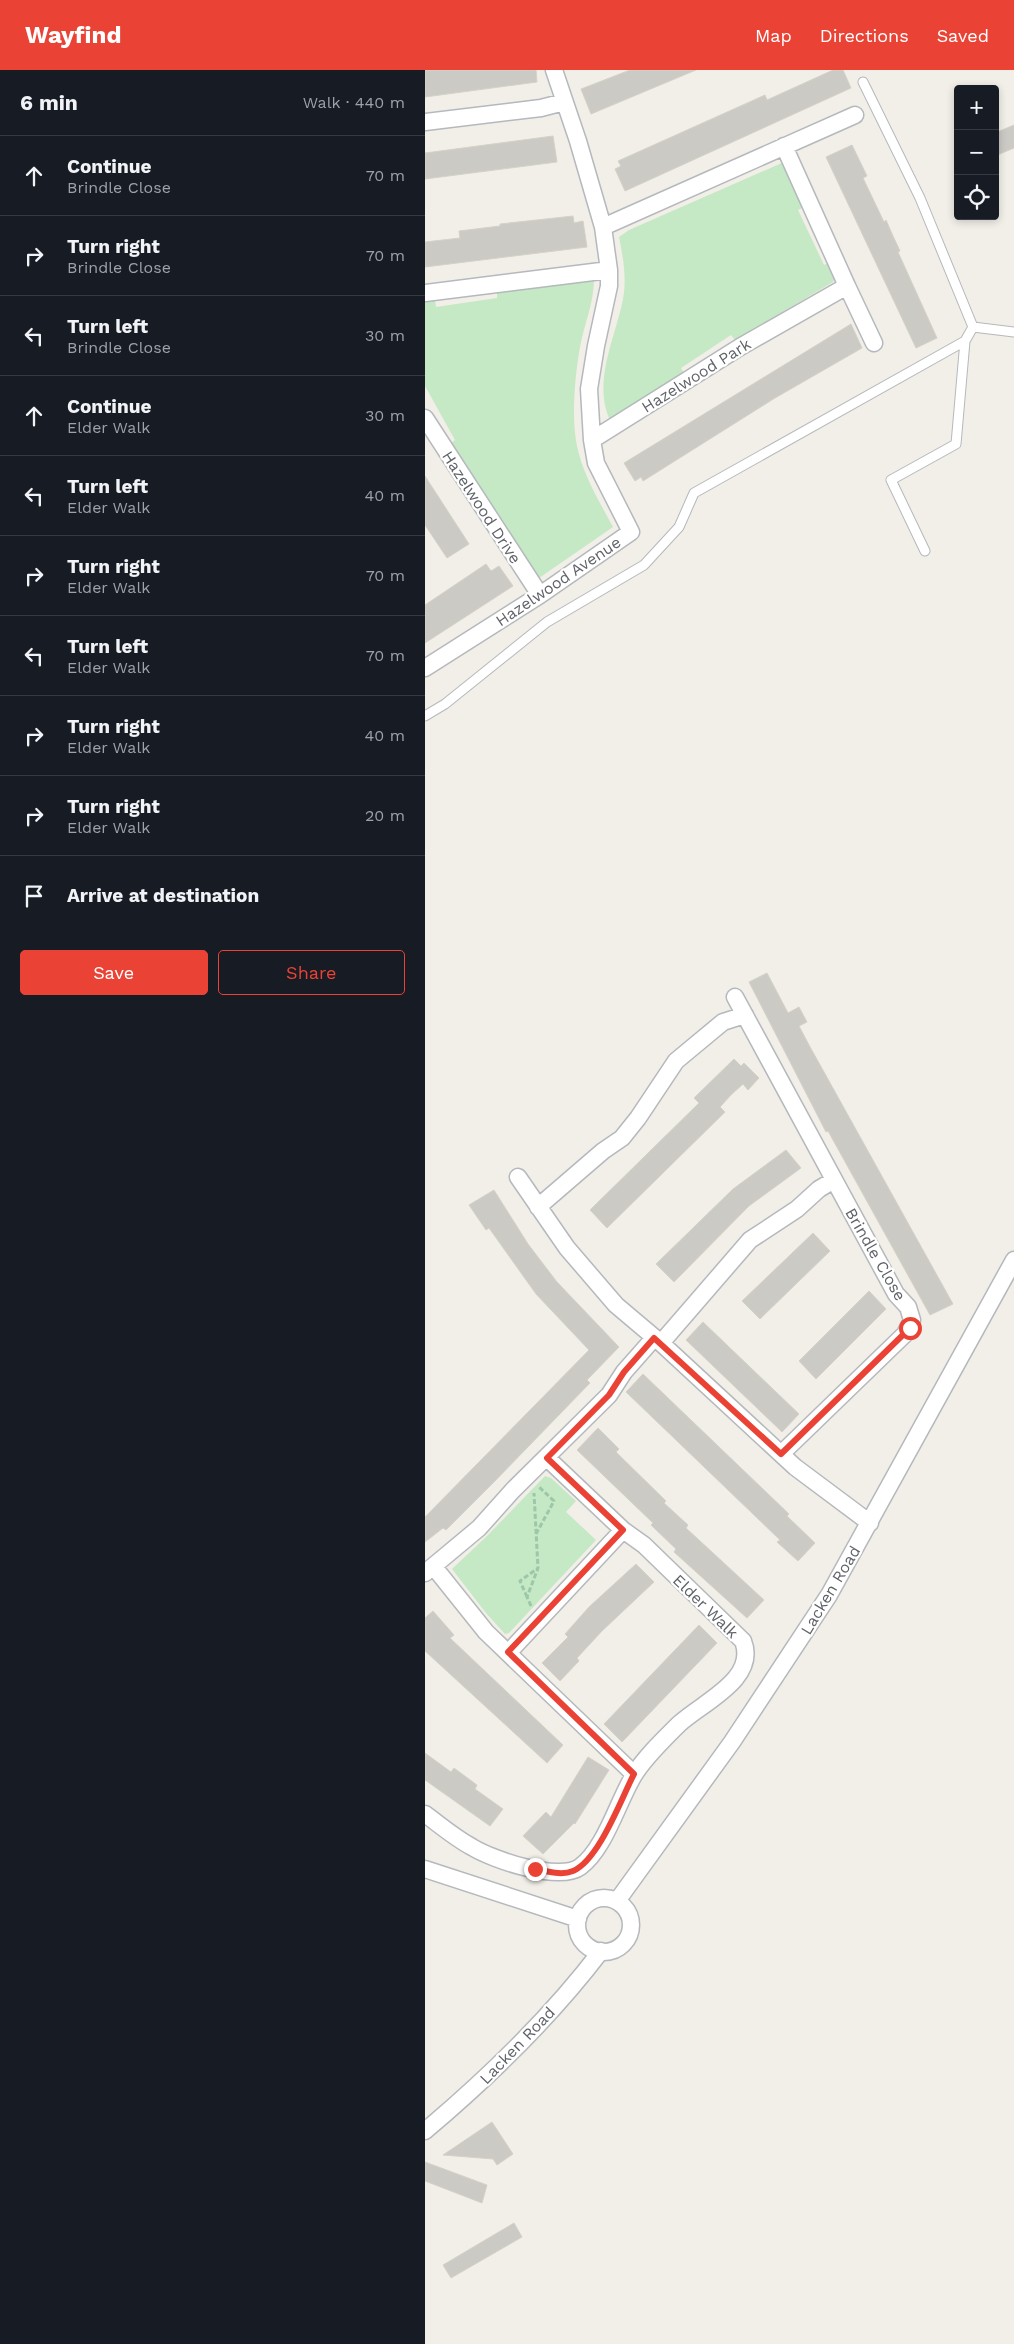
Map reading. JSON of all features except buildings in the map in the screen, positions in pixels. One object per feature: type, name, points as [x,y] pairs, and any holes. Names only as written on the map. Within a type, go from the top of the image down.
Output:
[{"type":"street","points":[[554,70],[603,227],[609,270],[608,293],[589,389],[592,440]]},
{"type":"street","points":[[425,122],[541,108],[564,102]]},
{"type":"street","points":[[603,227],[855,115]]},
{"type":"street","points":[[784,146],[874,343]]},
{"type":"street","points":[[425,293],[609,270]]},
{"type":"street","name":"Hazelwood Park","points":[[592,440],[740,346],[847,286]]},
{"type":"street","name":"Hazelwood Drive","points":[[425,418],[540,595]]},
{"type":"street","name":"Hazelwood Avenue","points":[[425,668],[540,595],[631,532],[596,463],[592,440]]},
{"type":"street","name":"Brindle Close","points":[[735,997],[896,1294],[908,1307],[912,1320],[905,1334],[781,1454]]},
{"type":"street","points":[[538,1207],[603,1151],[622,1138],[639,1118],[676,1060],[723,1022],[745,1016]]},
{"type":"street","points":[[518,1177],[567,1248],[616,1305],[657,1340],[795,1467],[870,1523]]},
{"type":"street","points":[[634,1774],[486,1632],[429,1570],[479,1528],[609,1395],[624,1372],[657,1340],[750,1240],[797,1209],[819,1189],[834,1180]]},
{"type":"street","name":"Lacken Road","points":[[617,1901],[732,1742],[829,1596],[1014,1260]]},
{"type":"street","name":"Elder Walk","points":[[425,1814],[471,1847],[487,1855],[535,1869],[558,1873],[571,1872],[580,1866],[598,1845],[634,1774],[680,1724],[737,1678],[743,1669],[747,1652],[743,1641],[644,1545],[623,1530],[547,1458]]},
{"type":"street","points":[[508,1652],[623,1530]]},
{"type":"street","points":[[425,1869],[578,1919]]},
{"type":"street","points":[[604,1898],[617,1901],[626,1910],[630,1918],[629,1935],[617,1948],[601,1951],[592,1949],[580,1936],[578,1919],[581,1910],[595,1899],[604,1898]]},
{"type":"street","name":"Lacken Road","points":[[425,2131],[488,2076],[578,1982],[601,1951]]},
{"type":"lane","points":[[863,82],[920,198],[973,327]]},
{"type":"lane","points":[[973,327],[1014,332]]},
{"type":"lane","points":[[925,551],[891,480],[956,444],[965,341],[973,327]]},
{"type":"lane","points":[[425,716],[445,704],[547,622],[644,565],[679,527],[694,493],[965,341]]},
{"type":"path","points":[[527,1597],[539,1568],[535,1535],[534,1482],[554,1501],[535,1535]]},
{"type":"path","points":[[534,1611],[520,1581],[539,1568]]},
{"type":"green space","points":[[784,162],[804,207],[798,210],[824,265],[828,263],[835,277],[833,282],[735,340],[731,335],[681,368],[684,373],[610,420],[603,390],[607,359],[620,313],[625,283],[619,237],[629,230]]},
{"type":"green space","points":[[594,279],[591,305],[578,358],[574,396],[574,423],[577,446],[583,467],[613,527],[539,578],[451,443],[455,440],[425,386],[425,301],[435,300],[436,307],[497,298],[497,292]]},
{"type":"green space","points":[[545,1476],[551,1478],[576,1501],[566,1512],[596,1540],[509,1633],[505,1634],[452,1569]]},
{"type":"route","points":[[535,1869],[558,1873],[571,1872],[587,1860],[598,1845],[634,1774],[508,1652],[623,1530],[547,1458],[609,1395],[624,1372],[654,1338],[661,1342],[781,1454],[910,1328]]}]
